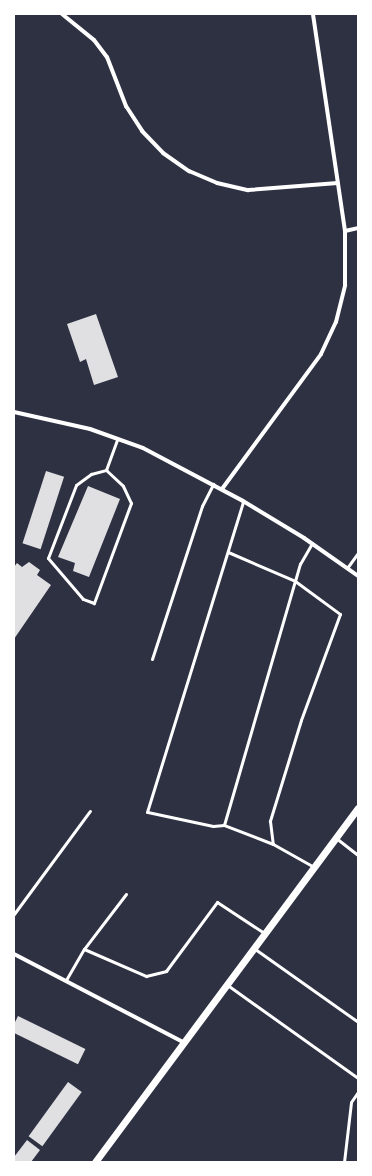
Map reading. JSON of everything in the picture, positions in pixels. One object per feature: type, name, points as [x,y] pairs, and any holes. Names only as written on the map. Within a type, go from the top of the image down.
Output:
[{"type":"street","points":[[62,14],[94,40],[107,58],[126,106],[142,132],[163,154],[189,171],[217,183],[248,190],[338,183]]},
{"type":"street","points":[[222,489],[308,373],[330,338],[345,285],[345,231],[313,14]]},
{"type":"street","points":[[345,231],[358,228]]},
{"type":"street","points":[[14,412],[90,429],[143,448],[214,484],[243,501],[312,543],[358,576]]},
{"type":"street","points":[[94,1162],[358,808]]},
{"type":"street","points":[[14,954],[183,1042]]},
{"type":"lane","points":[[106,470],[117,439]]},
{"type":"lane","points":[[106,470],[123,486],[131,503],[94,603],[84,599],[48,558],[76,485],[91,474],[106,470]]},
{"type":"lane","points":[[152,659],[202,506],[214,484]]},
{"type":"lane","points":[[243,501],[147,812],[213,826],[224,825],[274,844],[314,867]]},
{"type":"lane","points":[[224,825],[300,564],[312,543]]},
{"type":"lane","points":[[228,552],[295,581],[340,614],[301,720],[270,821],[274,844]]},
{"type":"lane","points":[[347,568],[358,553]]},
{"type":"lane","points":[[14,914],[90,811]]},
{"type":"lane","points":[[336,838],[358,855]]},
{"type":"lane","points":[[66,980],[84,949],[126,894]]},
{"type":"lane","points":[[84,949],[146,976],[166,971],[217,902],[264,933]]},
{"type":"lane","points":[[253,948],[358,1021]]},
{"type":"lane","points":[[226,984],[358,1078]]},
{"type":"lane","points":[[344,1162],[351,1102],[358,1092]]},
{"type":"building","points":[[96,314],[118,377],[94,385],[86,359],[80,362],[67,324]]},
{"type":"building","points":[[46,471],[64,477],[41,549],[23,543]]},
{"type":"building","points":[[88,486],[120,499],[89,577],[73,571],[75,563],[58,557]]},
{"type":"building","points":[[29,562],[40,570],[37,575],[51,585],[14,639],[14,567],[17,563],[22,567]]},
{"type":"building","points":[[18,1016],[85,1049],[78,1064],[14,1033],[14,1024]]},
{"type":"building","points":[[68,1082],[82,1092],[42,1146],[29,1136]]},
{"type":"building","points":[[27,1140],[40,1150],[31,1162],[14,1162],[14,1157]]}]
